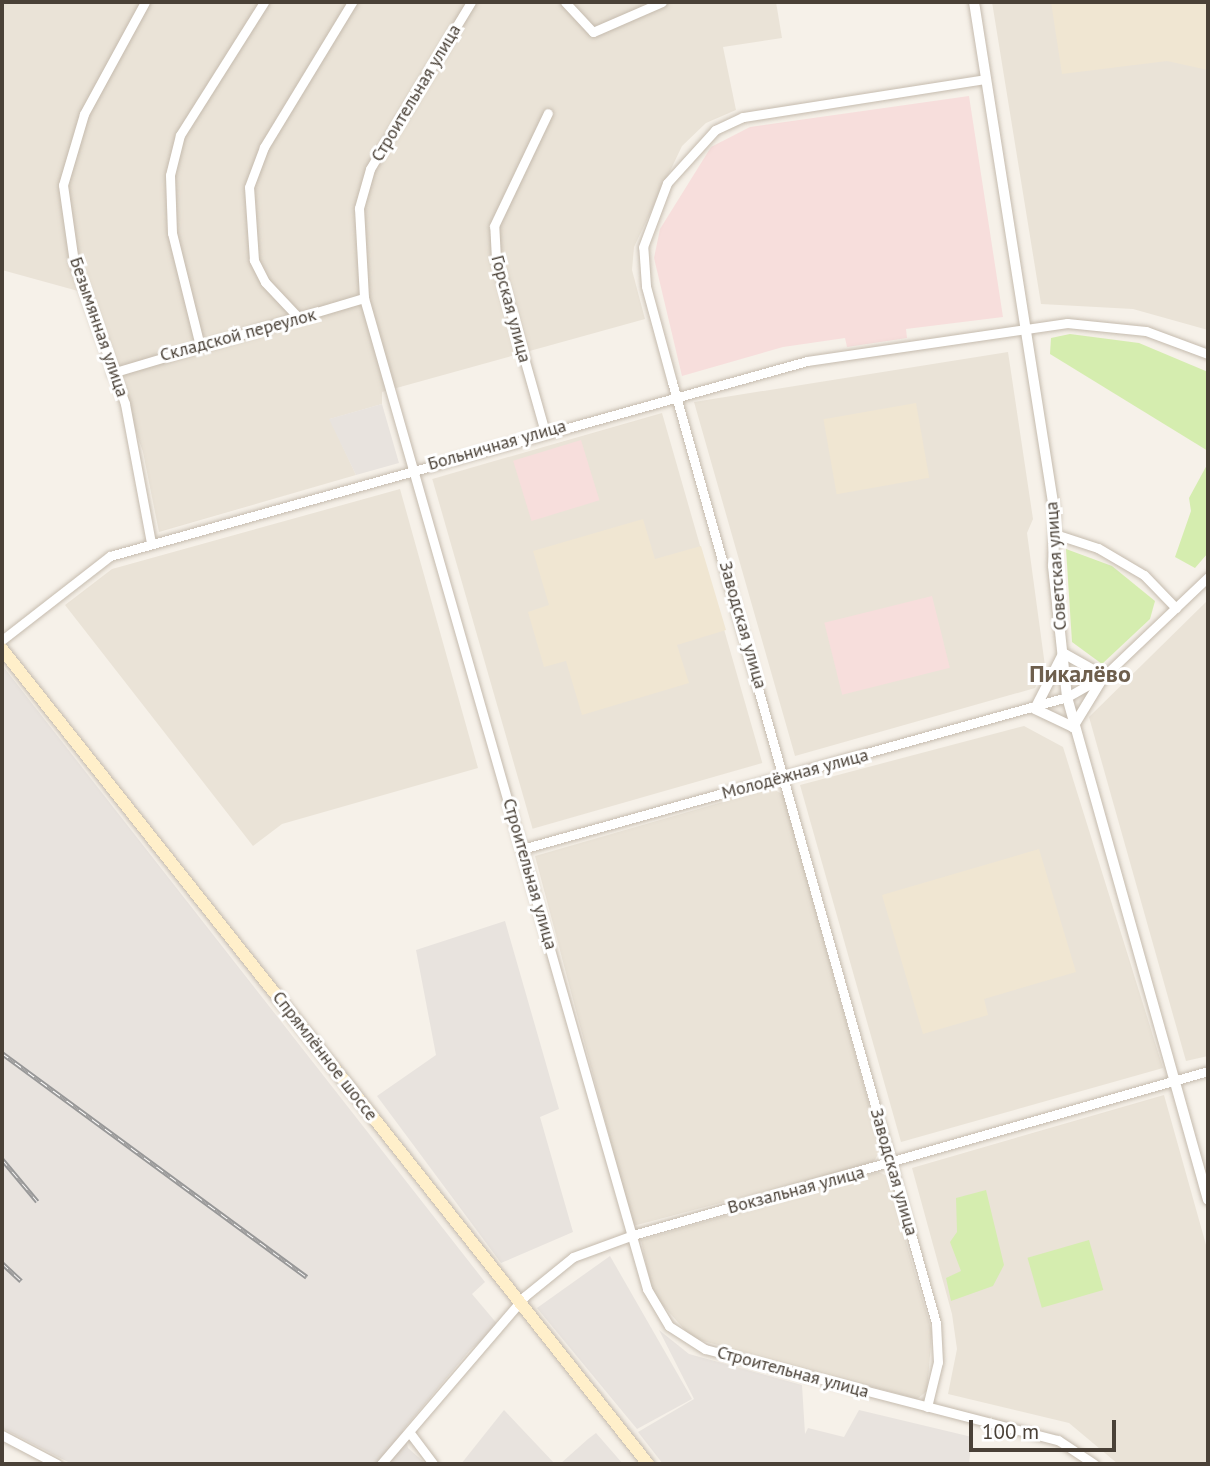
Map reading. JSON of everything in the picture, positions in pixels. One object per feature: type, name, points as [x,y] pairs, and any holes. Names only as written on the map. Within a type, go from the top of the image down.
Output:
[{"type":"main road","name":"Спрямлённое шоссе","points":[[2,649],[648,1464]]},
{"type":"street","name":"Безымянная улица","points":[[145,2],[84,114],[63,185],[74,262],[140,466],[151,543]]},
{"type":"street","points":[[199,342],[172,233],[170,175],[180,135],[264,2]]},
{"type":"street","points":[[298,317],[265,282],[254,260],[249,187],[264,147],[352,2]]},
{"type":"street","name":"Строительная улица","points":[[471,2],[370,169],[359,208],[364,299],[411,469],[657,1310],[686,1340],[1058,1440],[1094,1464]]},
{"type":"street","points":[[565,2],[593,32],[662,2]]},
{"type":"street","name":"Советская улица","points":[[974,2],[1055,534],[1067,697],[1073,727],[1208,1200]]},
{"type":"street","name":"Заводская улица","points":[[927,1406],[939,1338],[786,775],[646,286],[643,247],[667,183],[697,142],[743,117],[985,79]]},
{"type":"street","name":"Горская улица","points":[[545,432],[496,259],[494,226],[548,113]]},
{"type":"street","name":"Складской переулок","points":[[112,373],[199,342],[364,299]]},
{"type":"street","name":"Больничная улица","points":[[2,640],[94,563],[151,543],[807,360],[1024,329],[1103,324],[1146,331],[1208,354]]},
{"type":"street","points":[[1055,534],[1098,548],[1144,575],[1176,608]]},
{"type":"street","name":"Молодёжная улица","points":[[522,849],[1035,709],[1067,697],[1104,676],[1208,577]]},
{"type":"street","points":[[1063,653],[1104,676],[1073,727],[1035,709],[1063,653]]},
{"type":"street","name":"Вокзальная улица","points":[[381,1464],[521,1302],[573,1257],[633,1235],[891,1164],[1208,1071]]},
{"type":"street","points":[[410,1433],[433,1464]]},
{"type":"street","points":[[2,1435],[57,1464]]},
{"type":"shaded area","points":[[4,2],[776,2],[782,38],[723,47],[736,110],[706,123],[682,146],[634,247],[632,270],[645,319],[382,392],[382,404],[330,419],[356,475],[159,532],[143,452],[89,294],[2,270]]},
{"type":"shaded area","points":[[992,2],[1208,2],[1208,330],[1133,309],[1041,304]]},
{"type":"shaded area","points":[[1051,2],[1208,2],[1208,70],[1167,61],[1062,74]]},
{"type":"shaded area","points":[[969,96],[1003,317],[906,329],[907,338],[847,347],[845,338],[783,347],[682,376],[654,258],[660,229],[711,147],[750,127]]},
{"type":"shaded area","points":[[1008,352],[1033,519],[1027,533],[1045,666],[1035,688],[795,756],[694,402]]},
{"type":"shaded area","points":[[916,403],[929,478],[837,494],[823,419]]},
{"type":"shaded area","points":[[382,404],[399,463],[356,475],[329,419]]},
{"type":"shaded area","points":[[662,413],[762,763],[533,829],[432,479]]},
{"type":"shaded area","points":[[581,440],[599,500],[532,521],[513,461]]},
{"type":"shaded area","points":[[400,489],[478,768],[282,824],[253,846],[65,605],[112,569]]},
{"type":"shaded area","points":[[643,519],[655,559],[701,546],[726,630],[677,645],[689,683],[582,715],[566,661],[544,667],[528,612],[549,605],[533,551]]},
{"type":"shaded area","points":[[932,596],[950,668],[842,695],[824,623]]},
{"type":"shaded area","points":[[1208,600],[1208,1056],[1186,1061],[1089,717]]},
{"type":"shaded area","points":[[2,665],[485,1282],[472,1294],[499,1326],[470,1350],[403,1430],[408,1448],[426,1464],[72,1464],[2,1428]]},
{"type":"shaded area","points":[[1024,726],[1063,747],[1163,1068],[901,1142],[800,785]]},
{"type":"shaded area","points":[[771,788],[784,795],[881,1149],[873,1163],[633,1226],[535,856]]},
{"type":"shaded area","points":[[1039,849],[1076,972],[984,999],[988,1015],[923,1034],[882,895]]},
{"type":"shaded area","points":[[505,921],[559,1109],[540,1117],[573,1232],[501,1263],[377,1096],[436,1055],[416,950]]},
{"type":"shaded area","points":[[1164,1095],[1208,1252],[1208,1464],[1118,1464],[1069,1423],[948,1394],[957,1349],[952,1314],[912,1168]]},
{"type":"shaded area","points":[[879,1172],[887,1176],[932,1332],[927,1391],[917,1399],[692,1338],[652,1293],[641,1240]]},
{"type":"shaded area","points":[[610,1256],[692,1399],[637,1429],[537,1308]]},
{"type":"shaded area","points":[[659,1330],[689,1354],[802,1385],[805,1434],[808,1428],[844,1437],[859,1410],[972,1437],[969,1464],[663,1464],[638,1432],[694,1399]]},
{"type":"shaded area","points":[[504,1410],[555,1464],[461,1464]]},
{"type":"shaded area","points":[[596,1433],[623,1464],[560,1464],[588,1439]]},
{"type":"green space","points":[[1070,334],[1139,343],[1208,372],[1208,451],[1050,354],[1051,338]]},
{"type":"green space","points":[[1208,463],[1208,553],[1195,568],[1175,557],[1191,511],[1189,498]]},
{"type":"green space","points":[[1066,549],[1112,566],[1155,601],[1150,619],[1102,664],[1072,642]]},
{"type":"green space","points":[[986,1190],[1004,1265],[993,1286],[951,1301],[946,1278],[961,1271],[950,1242],[957,1232],[956,1198]]},
{"type":"green space","points":[[1089,1240],[1103,1290],[1042,1308],[1027,1258]]},
{"type":"railway","points":[[2,1053],[307,1277]]},
{"type":"railway","points":[[2,1159],[37,1201]]},
{"type":"railway","points":[[2,1263],[21,1281]]},
{"type":"district","name":"Пикалёво","points":[[1080,674]]}]
